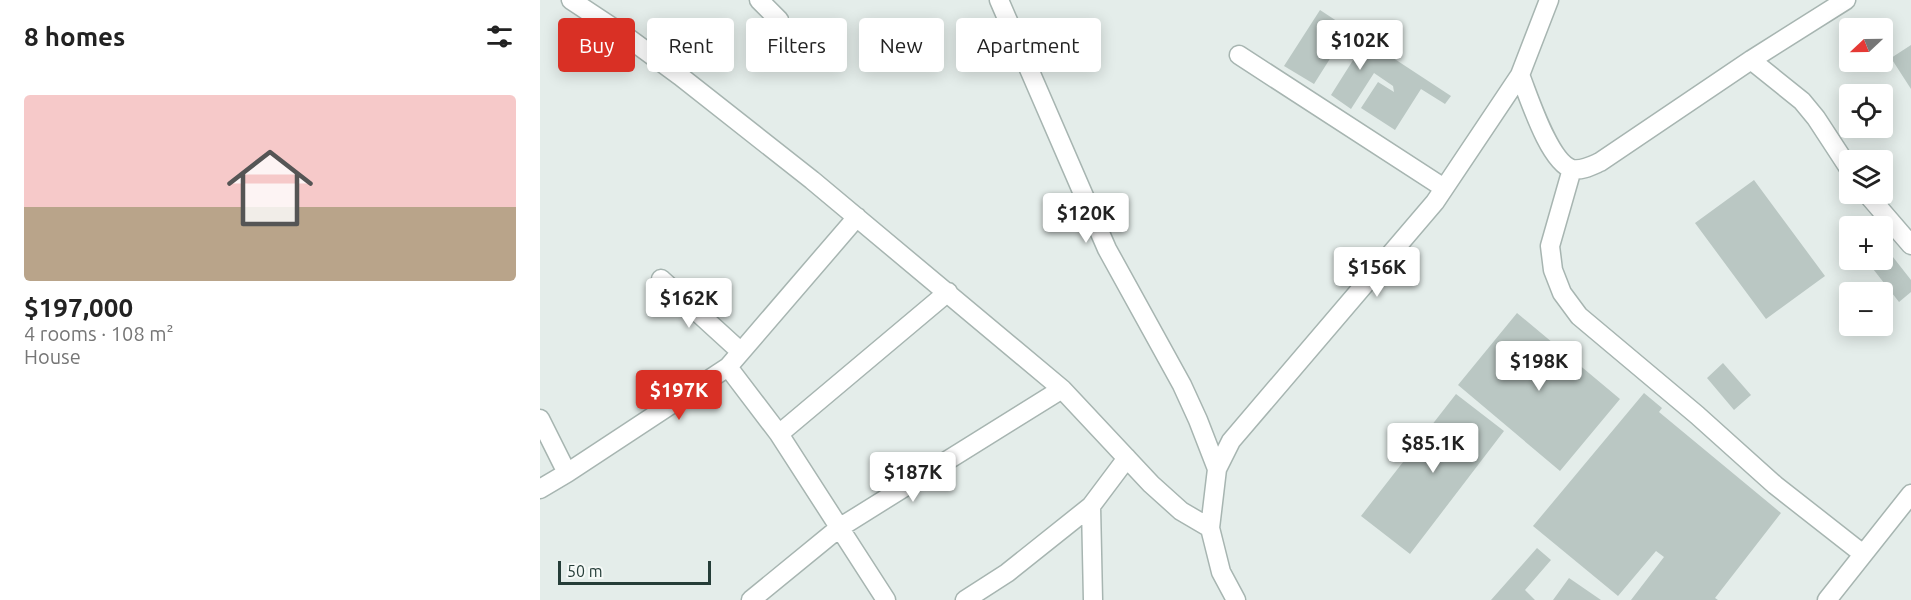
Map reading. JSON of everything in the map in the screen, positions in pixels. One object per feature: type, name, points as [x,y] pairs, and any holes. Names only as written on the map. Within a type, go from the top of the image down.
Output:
[{"type":"street","points":[[571,0],[680,76],[812,180],[948,292],[1062,389],[1151,484],[1181,511],[1210,528]]},
{"type":"street","points":[[759,0],[777,18]]},
{"type":"street","points":[[999,0],[1107,249],[1182,385],[1216,469]]},
{"type":"street","points":[[1236,600],[1221,572],[1210,528],[1216,469],[1231,441],[1435,202],[1520,75],[1549,0]]},
{"type":"street","points":[[1520,75],[1548,144],[1557,158],[1572,169],[1586,168],[1600,162],[1751,60],[1846,0]]},
{"type":"street","points":[[1239,55],[1444,188]]},
{"type":"street","points":[[1751,60],[1802,101],[1839,153]]},
{"type":"street","points":[[1572,169],[1550,246],[1553,270],[1562,293],[1579,316],[1697,415],[1775,485],[1863,554]]},
{"type":"street","points":[[1876,204],[1911,245]]},
{"type":"street","points":[[540,489],[728,367],[856,218]]},
{"type":"street","points":[[662,279],[741,352]]},
{"type":"street","points":[[779,434],[948,292]]},
{"type":"street","points":[[728,367],[779,434],[886,600]]},
{"type":"street","points":[[751,600],[839,528],[1062,389]]},
{"type":"street","points":[[540,419],[567,473]]},
{"type":"street","points":[[965,600],[1007,573],[1092,506],[1127,458]]},
{"type":"street","points":[[1827,600],[1911,494]]},
{"type":"street","points":[[1092,506],[1093,600]]},
{"type":"building","points":[[1320,10],[1451,96],[1445,104],[1421,89],[1395,130],[1361,108],[1378,82],[1394,92],[1393,86],[1374,73],[1351,109],[1331,95],[1355,57],[1338,46],[1314,84],[1284,66]]},
{"type":"building","points":[[1911,45],[1911,89],[1893,61],[1893,57]]},
{"type":"building","points":[[1754,180],[1825,276],[1766,319],[1695,223]]},
{"type":"building","points":[[1893,257],[1911,280],[1911,292],[1899,302],[1893,294],[1893,282],[1883,282],[1874,270],[1893,270]]},
{"type":"building","points":[[1517,313],[1620,399],[1560,471],[1458,385]]},
{"type":"building","points":[[1723,363],[1751,395],[1734,410],[1707,378]]},
{"type":"building","points":[[1644,393],[1662,408],[1659,412],[1781,513],[1715,598],[1718,600],[1631,600],[1664,557],[1656,551],[1618,596],[1533,526]]},
{"type":"building","points":[[1456,394],[1504,431],[1410,554],[1361,516]]},
{"type":"building","points":[[1537,548],[1551,560],[1525,590],[1535,600],[1491,600]]},
{"type":"building","points":[[1569,578],[1601,600],[1553,600]]}]
